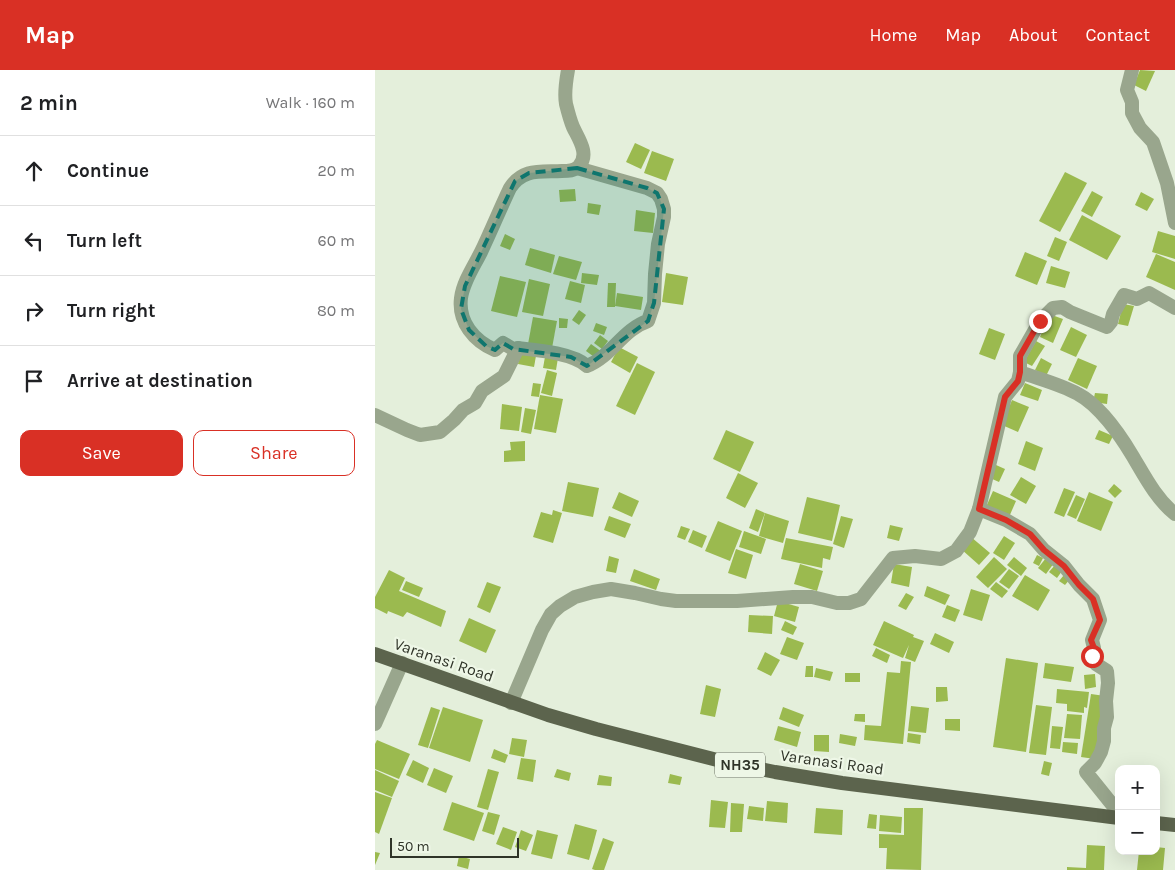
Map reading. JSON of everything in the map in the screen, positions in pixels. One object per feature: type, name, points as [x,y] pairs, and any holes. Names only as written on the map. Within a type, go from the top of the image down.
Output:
[{"type":"highway","name":"Varanasi Road","points":[[375,654],[549,715],[729,763],[842,782],[1115,817]]},
{"type":"highway","points":[[1160,823],[1175,825]]},
{"type":"street","points":[[568,70],[566,102],[573,127],[582,145],[582,162],[577,168],[570,171],[529,173],[521,176],[515,180],[506,196],[461,298],[464,321],[469,330],[486,346],[495,350],[503,343],[513,349],[519,348],[571,357],[582,361],[587,366],[596,362],[632,329],[648,321],[654,303],[658,244],[664,217],[661,200],[657,193],[647,188],[577,168]]},
{"type":"street","points":[[1132,70],[1127,90],[1132,102],[1133,113],[1140,128],[1153,142],[1167,182],[1175,223]]},
{"type":"street","points":[[511,703],[542,630],[551,614],[575,597],[611,589],[676,601],[737,601],[812,597],[849,604],[861,599],[893,558],[915,556],[941,559],[956,551],[970,532],[979,509],[1005,397],[1018,381],[1020,356],[1040,321],[1053,308],[1062,307],[1107,327],[1124,295],[1137,299],[1149,293],[1175,308]]},
{"type":"street","points":[[375,415],[420,435],[440,432],[463,410],[475,403],[483,391],[504,376],[519,348]]},
{"type":"street","points":[[1020,372],[1080,395],[1100,412],[1124,443],[1159,499],[1175,514]]},
{"type":"street","points":[[979,509],[1006,520],[1030,534],[1044,550],[1064,566],[1093,599],[1100,620],[1091,640],[1094,648],[1092,656],[1096,664],[1107,671],[1107,717],[1101,752],[1095,763],[1086,772],[1117,810]]},
{"type":"street","points":[[375,724],[402,663]]},
{"type":"highlighted area","points":[[577,168],[647,188],[657,193],[664,209],[654,303],[648,321],[587,366],[571,357],[513,349],[503,343],[495,350],[486,346],[469,330],[461,309],[465,286],[515,181],[529,173]]},
{"type":"building","points":[[1140,70],[1155,71],[1146,91],[1134,85]]},
{"type":"building","points":[[635,143],[650,150],[641,169],[626,162]]},
{"type":"building","points":[[652,151],[674,159],[666,181],[644,173]]},
{"type":"building","points":[[1065,172],[1087,183],[1060,232],[1039,221]]},
{"type":"building","points":[[575,189],[576,201],[560,202],[559,190]]},
{"type":"building","points":[[1092,191],[1103,197],[1092,217],[1081,211]]},
{"type":"building","points":[[1141,192],[1154,199],[1147,211],[1135,205]]},
{"type":"building","points":[[588,203],[601,205],[599,215],[587,213]]},
{"type":"building","points":[[636,210],[655,213],[653,233],[634,231]]},
{"type":"building","points":[[1082,215],[1121,236],[1107,260],[1069,240]]},
{"type":"building","points":[[1158,231],[1175,236],[1175,259],[1152,252]]},
{"type":"building","points":[[505,234],[515,239],[510,250],[500,246]]},
{"type":"building","points":[[1055,237],[1067,242],[1059,261],[1047,256]]},
{"type":"building","points":[[530,248],[555,255],[551,273],[525,265]]},
{"type":"building","points":[[1025,252],[1047,261],[1037,285],[1015,276]]},
{"type":"building","points":[[1156,254],[1175,262],[1175,290],[1146,277]]},
{"type":"building","points":[[559,256],[582,262],[576,280],[553,274]]},
{"type":"building","points":[[1051,266],[1070,272],[1065,288],[1046,283]]},
{"type":"building","points":[[582,273],[599,275],[597,285],[581,283]]},
{"type":"building","points":[[666,273],[688,277],[683,305],[662,302]]},
{"type":"building","points":[[500,276],[526,282],[517,317],[491,311]]},
{"type":"building","points":[[529,279],[550,284],[543,316],[522,312]]},
{"type":"building","points":[[570,281],[585,285],[581,303],[565,299]]},
{"type":"building","points":[[608,283],[616,283],[615,307],[607,307]]},
{"type":"building","points":[[617,293],[643,297],[641,310],[615,306]]},
{"type":"building","points":[[1123,304],[1134,306],[1128,326],[1118,324]]},
{"type":"building","points":[[579,310],[586,315],[579,325],[572,320]]},
{"type":"building","points":[[1049,314],[1063,319],[1053,343],[1040,337]]},
{"type":"building","points":[[533,317],[557,321],[552,348],[528,344]]},
{"type":"building","points":[[559,318],[568,319],[567,328],[559,328]]},
{"type":"building","points":[[596,323],[607,327],[604,335],[593,331]]},
{"type":"building","points":[[1071,327],[1087,335],[1076,357],[1060,350]]},
{"type":"building","points":[[989,328],[1005,334],[995,360],[979,354]]},
{"type":"building","points":[[600,335],[608,341],[602,349],[594,343]]},
{"type":"building","points":[[1036,341],[1045,346],[1032,366],[1024,362]]},
{"type":"building","points":[[591,344],[602,352],[597,359],[586,351]]},
{"type":"building","points":[[619,347],[638,357],[630,373],[611,362]]},
{"type":"building","points":[[520,352],[536,356],[534,367],[518,364]]},
{"type":"building","points":[[545,357],[558,358],[556,370],[543,368]]},
{"type":"building","points":[[1041,358],[1052,364],[1046,376],[1035,370]]},
{"type":"building","points":[[1078,358],[1097,366],[1087,389],[1068,380]]},
{"type":"building","points":[[637,363],[655,372],[635,415],[616,406]]},
{"type":"building","points":[[547,370],[557,373],[552,396],[541,393]]},
{"type":"building","points":[[533,383],[541,384],[539,397],[531,396]]},
{"type":"building","points":[[1025,383],[1042,390],[1038,401],[1020,395]]},
{"type":"building","points":[[1095,393],[1108,394],[1107,404],[1093,402]]},
{"type":"building","points":[[540,395],[563,399],[556,433],[534,429]]},
{"type":"building","points":[[1012,400],[1029,407],[1018,432],[1002,425]]},
{"type":"building","points":[[502,404],[522,407],[519,431],[500,429]]},
{"type":"building","points":[[525,408],[536,410],[531,434],[521,432]]},
{"type":"building","points":[[726,430],[754,442],[740,472],[713,459]]},
{"type":"building","points":[[1099,430],[1113,436],[1109,444],[1095,439]]},
{"type":"building","points":[[525,441],[525,461],[504,462],[504,451],[511,450],[510,442]]},
{"type":"building","points":[[1026,441],[1043,448],[1035,471],[1018,464]]},
{"type":"building","points":[[996,465],[1005,469],[999,482],[990,478]]},
{"type":"building","points":[[738,473],[758,483],[745,508],[726,498]]},
{"type":"building","points":[[1021,477],[1036,486],[1026,504],[1010,495]]},
{"type":"building","points":[[568,482],[599,488],[593,517],[562,511]]},
{"type":"building","points":[[1114,484],[1122,491],[1115,498],[1108,491]]},
{"type":"building","points":[[1064,488],[1075,492],[1064,517],[1054,513]]},
{"type":"building","points":[[993,491],[1016,501],[1009,517],[986,507]]},
{"type":"building","points":[[619,492],[639,501],[632,517],[612,508]]},
{"type":"building","points":[[1089,492],[1113,502],[1101,531],[1077,521]]},
{"type":"building","points":[[1076,495],[1085,499],[1076,519],[1067,515]]},
{"type":"building","points":[[807,497],[840,505],[832,541],[798,533]]},
{"type":"building","points":[[756,509],[765,513],[758,532],[749,528]]},
{"type":"building","points":[[553,510],[562,513],[553,543],[533,537],[541,512],[552,515]]},
{"type":"building","points":[[765,513],[789,521],[783,543],[759,536]]},
{"type":"building","points":[[609,516],[631,524],[625,538],[604,530]]},
{"type":"building","points":[[841,516],[853,519],[844,548],[833,544]]},
{"type":"building","points":[[718,521],[742,531],[730,561],[705,551]]},
{"type":"building","points":[[890,525],[903,528],[899,541],[887,538]]},
{"type":"building","points":[[681,526],[690,529],[685,540],[677,537]]},
{"type":"building","points":[[693,530],[707,536],[702,548],[688,542]]},
{"type":"building","points":[[744,531],[766,539],[761,554],[739,547]]},
{"type":"building","points":[[1004,536],[1015,543],[1004,560],[993,553]]},
{"type":"building","points":[[971,537],[990,553],[979,565],[961,549]]},
{"type":"building","points":[[786,538],[833,547],[830,560],[823,558],[822,568],[781,559]]},
{"type":"building","points":[[736,549],[753,555],[746,579],[728,573]]},
{"type":"building","points":[[1037,555],[1043,558],[1039,566],[1033,563]]},
{"type":"building","points":[[609,556],[619,559],[616,573],[606,571]]},
{"type":"building","points":[[994,557],[1007,569],[988,588],[976,577]]},
{"type":"building","points":[[1014,557],[1027,568],[1021,576],[1007,565]]},
{"type":"building","points":[[1046,558],[1054,563],[1046,574],[1038,568]]},
{"type":"building","points":[[800,564],[823,571],[817,591],[794,584]]},
{"type":"building","points":[[894,564],[912,567],[909,587],[891,583]]},
{"type":"building","points":[[1055,565],[1062,571],[1057,578],[1049,572]]},
{"type":"building","points":[[634,569],[660,579],[656,590],[630,581]]},
{"type":"building","points":[[1009,569],[1019,576],[1009,589],[999,582]]},
{"type":"building","points":[[389,570],[405,578],[399,591],[446,611],[441,627],[407,612],[403,617],[388,611],[387,614],[375,608],[375,597]]},
{"type":"building","points":[[1025,575],[1050,590],[1038,611],[1012,596]]},
{"type":"building","points":[[1064,575],[1070,579],[1065,585],[1059,581]]},
{"type":"building","points":[[406,581],[423,588],[419,597],[402,590]]},
{"type":"building","points":[[487,582],[501,587],[490,613],[477,607]]},
{"type":"building","points":[[996,582],[1008,591],[1002,598],[990,589]]},
{"type":"building","points":[[927,586],[950,595],[945,605],[924,596]]},
{"type":"building","points":[[971,589],[990,595],[982,621],[963,615]]},
{"type":"building","points":[[906,593],[914,597],[906,610],[898,606]]},
{"type":"building","points":[[778,601],[799,607],[795,622],[774,616]]},
{"type":"building","points":[[947,605],[960,610],[955,622],[942,617]]},
{"type":"building","points":[[749,615],[773,616],[772,634],[748,632]]},
{"type":"building","points":[[469,618],[496,630],[486,653],[459,641]]},
{"type":"building","points":[[785,621],[797,627],[793,635],[781,630]]},
{"type":"building","points":[[884,621],[924,641],[915,662],[905,658],[909,645],[903,658],[873,645]]},
{"type":"building","points":[[935,633],[954,642],[949,653],[930,644]]},
{"type":"building","points":[[787,637],[804,643],[797,660],[780,654]]},
{"type":"building","points":[[876,648],[890,655],[887,663],[872,656]]},
{"type":"building","points":[[765,652],[780,660],[771,676],[757,669]]},
{"type":"building","points":[[1006,658],[1038,663],[1026,752],[993,747]]},
{"type":"building","points":[[901,661],[911,662],[903,744],[864,740],[865,725],[881,726],[887,672],[900,673]]},
{"type":"building","points":[[1045,663],[1074,667],[1071,682],[1043,678]]},
{"type":"building","points":[[806,666],[813,666],[813,677],[805,677]]},
{"type":"building","points":[[816,668],[833,672],[830,681],[814,677]]},
{"type":"building","points":[[845,673],[860,673],[860,682],[845,682]]},
{"type":"building","points":[[1095,674],[1096,687],[1085,689],[1084,675]]},
{"type":"building","points":[[706,685],[721,689],[715,717],[700,714]]},
{"type":"building","points":[[936,687],[947,687],[948,701],[936,702]]},
{"type":"building","points":[[1057,689],[1089,692],[1087,708],[1084,707],[1084,713],[1067,711],[1067,704],[1056,703]]},
{"type":"building","points":[[1091,694],[1105,696],[1095,759],[1081,757]]},
{"type":"building","points":[[1036,705],[1052,707],[1046,755],[1029,753]]},
{"type":"building","points":[[911,706],[929,708],[926,733],[908,731]]},
{"type":"building","points":[[431,707],[440,710],[428,748],[418,745]]},
{"type":"building","points":[[443,707],[483,720],[470,762],[429,748]]},
{"type":"building","points":[[783,707],[804,715],[799,727],[779,719]]},
{"type":"building","points":[[855,714],[865,714],[865,722],[854,721]]},
{"type":"building","points":[[1067,714],[1082,715],[1080,739],[1064,738]]},
{"type":"building","points":[[945,719],[960,719],[960,731],[945,730]]},
{"type":"building","points":[[778,726],[801,732],[797,747],[774,740]]},
{"type":"building","points":[[1052,726],[1063,727],[1060,749],[1050,748]]},
{"type":"building","points":[[908,733],[921,735],[920,744],[907,742]]},
{"type":"building","points":[[840,734],[857,737],[855,746],[839,743]]},
{"type":"building","points":[[814,735],[829,735],[829,752],[814,751]]},
{"type":"building","points":[[512,738],[527,740],[524,757],[509,754]]},
{"type":"building","points":[[377,740],[410,754],[399,779],[375,769],[375,744]]},
{"type":"building","points":[[1063,742],[1078,743],[1077,754],[1062,752]]},
{"type":"building","points":[[494,749],[508,755],[505,763],[491,758]]},
{"type":"building","points":[[521,758],[536,760],[533,782],[517,779]]},
{"type":"building","points":[[413,760],[429,768],[423,783],[406,775]]},
{"type":"building","points":[[1044,761],[1052,763],[1049,776],[1041,774]]},
{"type":"building","points":[[434,768],[453,776],[446,793],[427,785]]},
{"type":"building","points":[[488,769],[499,772],[488,810],[477,807]]},
{"type":"building","points":[[557,769],[571,773],[569,781],[554,777]]},
{"type":"building","points":[[375,770],[399,781],[392,797],[375,790]]},
{"type":"building","points":[[670,774],[682,777],[680,785],[668,783]]},
{"type":"building","points":[[599,775],[612,777],[611,786],[597,785]]},
{"type":"building","points":[[375,792],[392,798],[379,834],[375,832]]},
{"type":"building","points":[[711,800],[728,802],[725,828],[709,827]]},
{"type":"building","points":[[767,801],[788,803],[787,823],[765,821]]},
{"type":"building","points":[[452,802],[484,813],[474,841],[443,830]]},
{"type":"building","points":[[731,803],[744,804],[742,832],[730,832]]},
{"type":"building","points":[[749,806],[764,808],[763,821],[747,819]]},
{"type":"building","points":[[816,808],[843,810],[842,835],[814,833]]},
{"type":"building","points":[[904,808],[923,808],[921,870],[886,869],[887,848],[879,848],[879,834],[904,835]]},
{"type":"building","points":[[488,812],[500,815],[494,835],[482,831]]},
{"type":"building","points":[[869,814],[877,815],[876,829],[867,828]]},
{"type":"building","points":[[880,815],[902,817],[901,833],[879,831]]},
{"type":"building","points":[[575,824],[597,830],[589,860],[567,854]]},
{"type":"building","points":[[503,827],[517,832],[511,850],[496,844]]},
{"type":"building","points":[[521,830],[533,835],[526,851],[515,847]]},
{"type":"building","points":[[537,830],[558,835],[552,859],[531,854]]},
{"type":"building","points":[[603,838],[614,842],[604,870],[595,870],[592,869]]},
{"type":"building","points":[[1087,845],[1105,846],[1104,870],[1067,870],[1067,867],[1086,868]]},
{"type":"building","points":[[1160,847],[1165,848],[1163,870],[1137,870],[1139,855],[1160,855]]},
{"type":"building","points":[[375,852],[380,853],[375,865]]},
{"type":"building","points":[[459,856],[470,859],[468,869],[457,866]]},
{"type":"route","points":[[1040,321],[1020,356],[1018,381],[1005,397],[979,509],[1006,520],[1030,534],[1044,550],[1064,566],[1093,599],[1100,620],[1091,640],[1094,648],[1092,656]]}]
